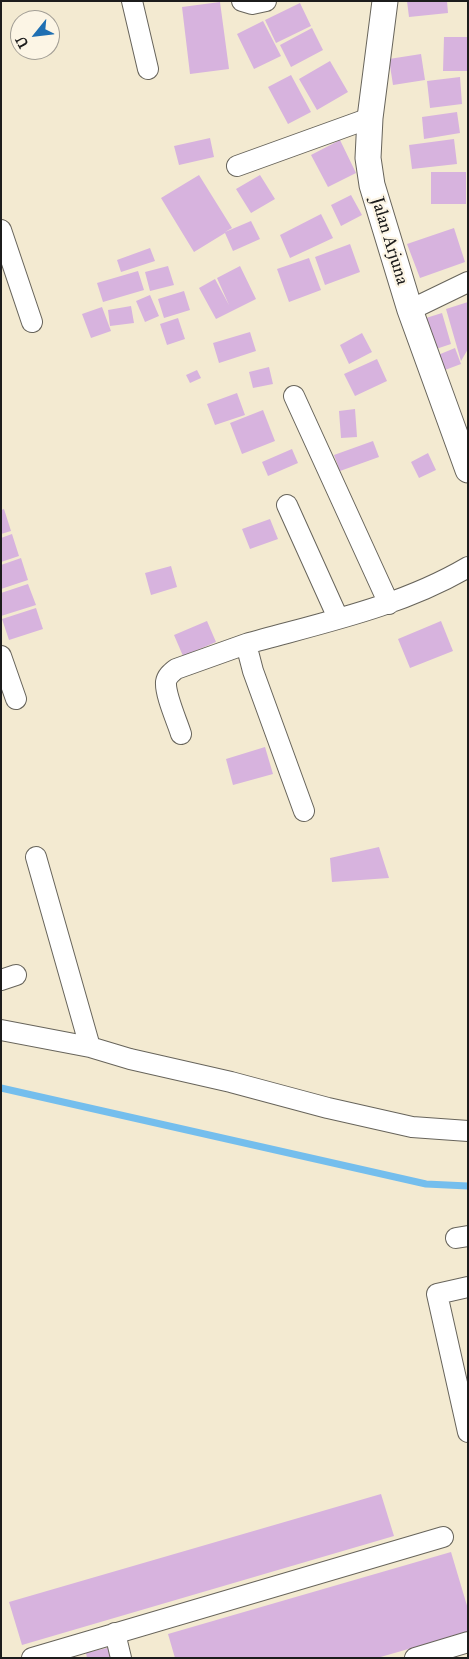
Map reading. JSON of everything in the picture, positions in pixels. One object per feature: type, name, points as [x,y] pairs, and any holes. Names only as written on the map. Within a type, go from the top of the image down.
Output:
[{"type":"street","points":[[132,1],[148,69]]},
{"type":"street","points":[[242,1],[252,4],[266,1]]},
{"type":"street","name":"Jalan Arjuna","points":[[385,1],[370,118],[368,158],[372,185],[410,310],[468,470]]},
{"type":"street","points":[[237,166],[370,118]]},
{"type":"street","points":[[1,230],[32,322]]},
{"type":"street","points":[[410,310],[468,282]]},
{"type":"street","points":[[294,396],[389,604]]},
{"type":"street","points":[[287,505],[338,618]]},
{"type":"street","points":[[181,734],[166,681],[169,674],[176,669],[246,644],[389,604],[448,579],[468,567]]},
{"type":"street","points":[[246,644],[253,671],[304,811]]},
{"type":"street","points":[[1,656],[16,699]]},
{"type":"street","points":[[36,857],[90,1047]]},
{"type":"street","points":[[1,1030],[90,1047],[328,1108],[412,1127],[468,1131]]},
{"type":"street","points":[[468,1287],[436,1294],[468,1432]]},
{"type":"street","points":[[32,1658],[443,1537]]},
{"type":"street","points":[[115,1633],[121,1658]]},
{"type":"street","points":[[415,1658],[468,1642]]},
{"type":"building","points":[[407,1],[447,1],[448,13],[409,17]]},
{"type":"building","points":[[220,2],[229,69],[190,74],[182,7]]},
{"type":"building","points":[[300,3],[311,26],[276,43],[265,20]]},
{"type":"building","points":[[263,21],[281,56],[254,69],[237,34]]},
{"type":"building","points":[[312,28],[323,50],[291,67],[280,45]]},
{"type":"building","points":[[444,37],[468,37],[468,71],[443,71]]},
{"type":"building","points":[[421,54],[425,80],[393,85],[389,59]]},
{"type":"building","points":[[330,61],[348,92],[317,110],[299,79]]},
{"type":"building","points":[[291,75],[311,112],[288,124],[268,87]]},
{"type":"building","points":[[460,77],[462,104],[430,108],[427,81]]},
{"type":"building","points":[[457,112],[460,133],[424,139],[422,117]]},
{"type":"building","points":[[210,138],[214,157],[179,165],[174,146]]},
{"type":"building","points":[[454,139],[457,164],[412,169],[409,145]]},
{"type":"building","points":[[340,140],[356,173],[328,187],[311,155]]},
{"type":"building","points":[[431,172],[466,172],[466,204],[431,204]]},
{"type":"building","points":[[199,175],[232,228],[225,232],[251,221],[260,239],[233,251],[225,233],[194,252],[161,198]]},
{"type":"building","points":[[260,175],[275,199],[251,213],[236,189]]},
{"type":"building","points":[[351,195],[362,215],[341,226],[331,205]]},
{"type":"building","points":[[321,214],[333,238],[290,258],[280,235]]},
{"type":"building","points":[[454,228],[465,262],[420,278],[407,244]]},
{"type":"building","points":[[350,244],[360,272],[325,285],[315,257]]},
{"type":"building","points":[[150,248],[155,261],[121,272],[117,260]]},
{"type":"building","points":[[309,258],[321,290],[289,302],[277,269]]},
{"type":"building","points":[[168,266],[174,285],[150,291],[145,272]]},
{"type":"building","points":[[240,266],[256,299],[216,319],[199,288],[215,279],[229,305],[217,278]]},
{"type":"building","points":[[138,271],[144,290],[103,302],[97,283]]},
{"type":"building","points":[[184,291],[190,310],[164,318],[158,299]]},
{"type":"building","points":[[150,295],[159,316],[145,322],[136,301]]},
{"type":"building","points":[[468,302],[468,349],[461,361],[446,309]]},
{"type":"building","points":[[131,306],[134,323],[110,326],[108,310]]},
{"type":"building","points":[[102,307],[111,331],[91,338],[82,314]]},
{"type":"building","points":[[442,313],[451,344],[436,349],[426,318]]},
{"type":"building","points":[[178,318],[185,339],[167,345],[160,324]]},
{"type":"building","points":[[250,332],[256,351],[219,363],[213,343]]},
{"type":"building","points":[[362,333],[372,352],[349,364],[340,345]]},
{"type":"building","points":[[455,348],[461,364],[445,370],[438,355]]},
{"type":"building","points":[[377,359],[387,381],[355,396],[344,374]]},
{"type":"building","points":[[269,367],[273,384],[253,388],[249,372]]},
{"type":"building","points":[[197,370],[201,378],[190,383],[186,375]]},
{"type":"building","points":[[237,393],[245,415],[215,425],[207,404]]},
{"type":"building","points":[[355,409],[357,437],[341,438],[339,411]]},
{"type":"building","points":[[263,410],[275,441],[242,454],[230,423]]},
{"type":"building","points":[[373,441],[379,457],[340,471],[334,455]]},
{"type":"building","points":[[292,449],[298,463],[268,476],[262,462]]},
{"type":"building","points":[[428,453],[436,470],[419,478],[411,462]]},
{"type":"building","points":[[4,509],[11,531],[1,534],[1,510]]},
{"type":"building","points":[[270,519],[278,539],[250,549],[242,529]]},
{"type":"building","points":[[12,534],[19,556],[1,562],[1,538]]},
{"type":"building","points":[[21,558],[28,580],[1,589],[1,565]]},
{"type":"building","points":[[171,566],[177,587],[151,595],[145,573]]},
{"type":"building","points":[[28,584],[36,605],[1,616],[1,593]]},
{"type":"building","points":[[36,608],[43,629],[9,640],[2,619]]},
{"type":"building","points":[[207,621],[216,642],[183,656],[174,635]]},
{"type":"building","points":[[441,621],[453,651],[410,668],[398,639]]},
{"type":"building","points":[[265,747],[273,774],[233,785],[226,759]]},
{"type":"building","points":[[379,847],[389,878],[332,882],[330,858]]},
{"type":"building","points":[[381,1494],[394,1536],[22,1645],[9,1602]]},
{"type":"building","points":[[451,1552],[468,1609],[468,1632],[377,1658],[175,1658],[168,1634]]},
{"type":"building","points":[[115,1646],[118,1658],[87,1658],[86,1653]]},
{"type":"waterway","points":[[1,1088],[426,1184],[468,1186]]}]
